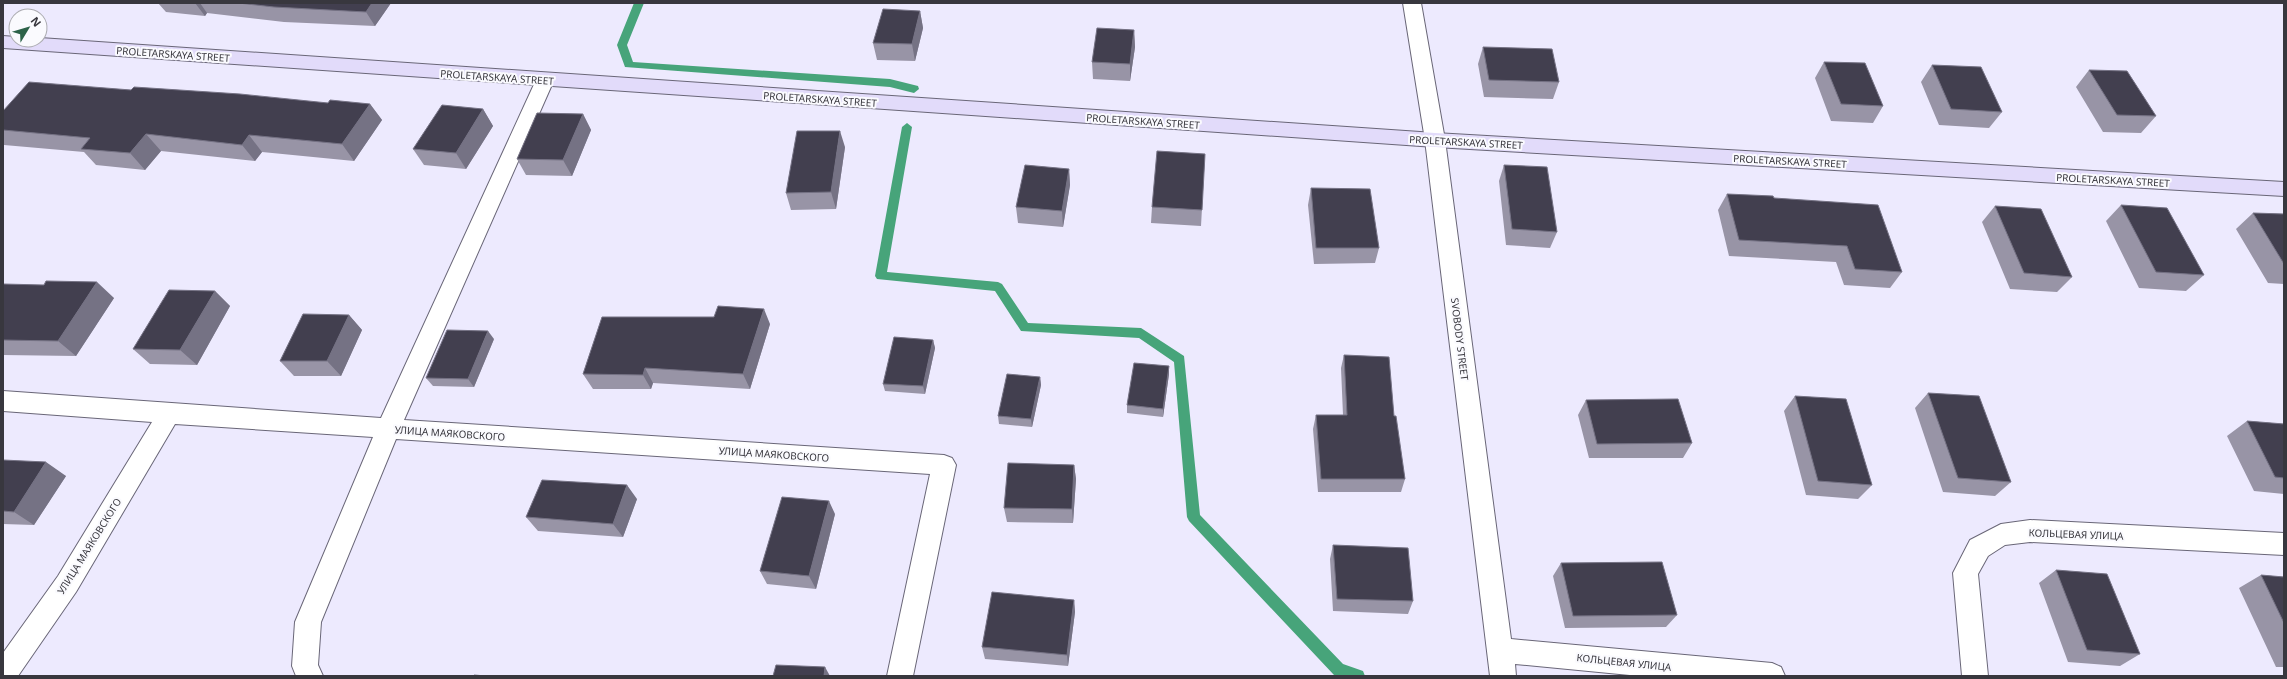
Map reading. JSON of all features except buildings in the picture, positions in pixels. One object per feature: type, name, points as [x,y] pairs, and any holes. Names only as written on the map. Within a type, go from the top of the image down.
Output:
[{"type":"main road","name":"PROLETARSKAYA STREET","points":[[3,42],[1435,140],[2284,189]]},
{"type":"street","name":"SVOBODY STREET","points":[[1412,3],[1435,140],[1503,676]]},
{"type":"street","name":"УЛИЦА МАЯКОВСКОГО","points":[[310,676],[305,666],[308,622],[388,428],[545,80]]},
{"type":"street","name":"УЛИЦА МАЯКОВСКОГО","points":[[3,401],[169,414],[944,465],[900,676]]},
{"type":"street","name":"УЛИЦА МАЯКОВСКОГО","points":[[3,675],[67,584],[169,414]]},
{"type":"street","name":"КОЛЬЦЕВАЯ УЛИЦА","points":[[1975,676],[1965,573],[1979,548],[2001,535],[2030,531],[2284,544]]},
{"type":"street","name":"КОЛЬЦЕВАЯ УЛИЦА","points":[[1499,650],[1772,676]]},
{"type":"waterway","points":[[639,3],[622,45],[629,65],[890,83],[914,89]]},
{"type":"waterway","points":[[907,127],[881,276],[998,287],[1025,328],[1061,328],[1141,333],[1180,360],[1194,517],[1339,670],[1358,676]]}]
